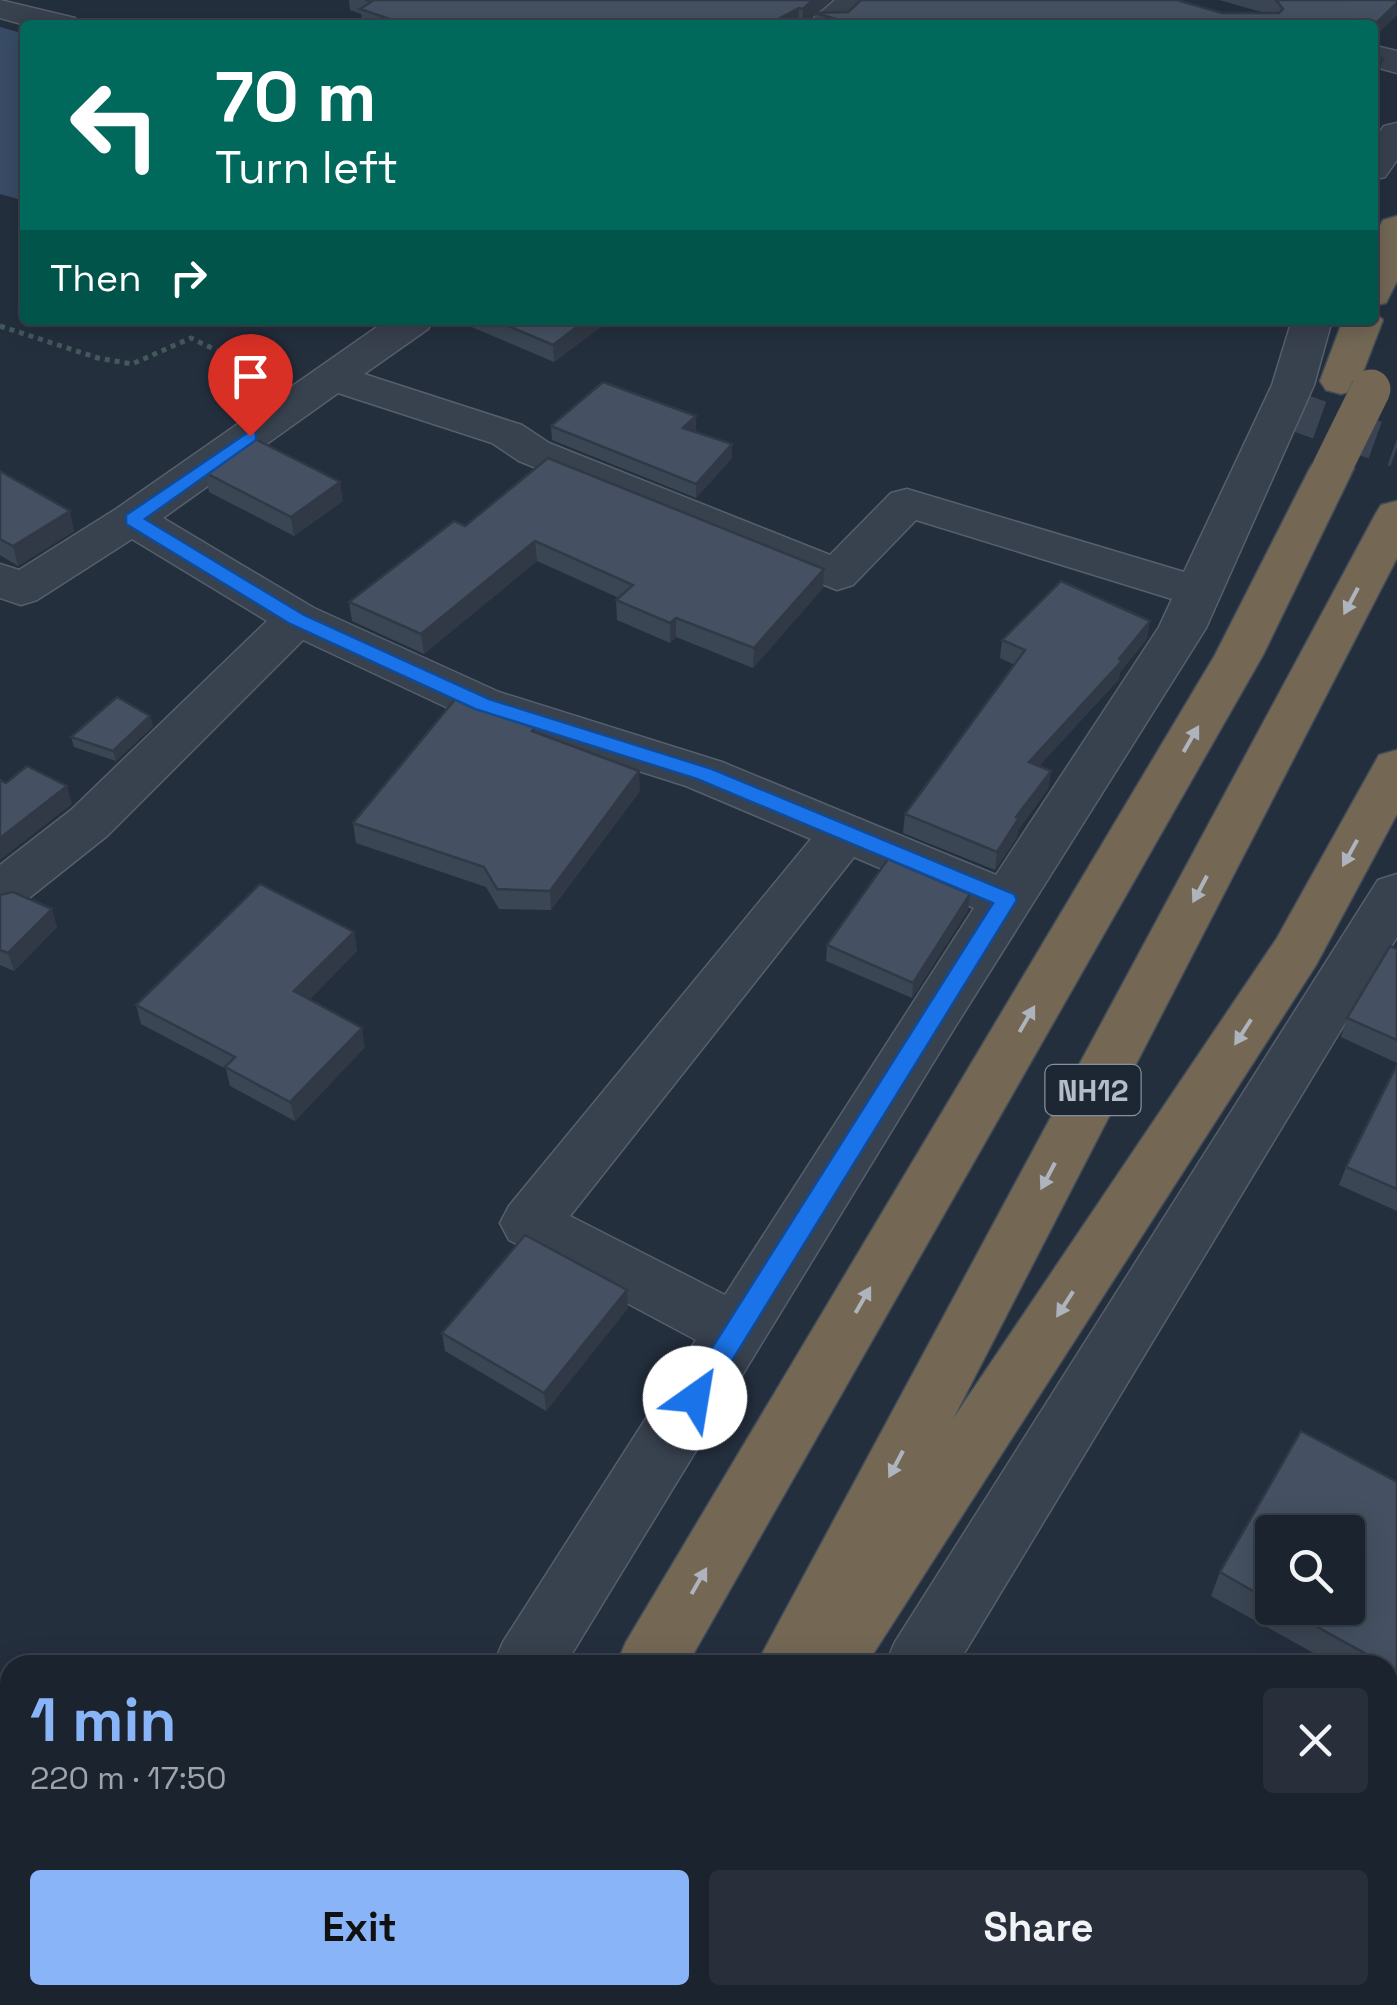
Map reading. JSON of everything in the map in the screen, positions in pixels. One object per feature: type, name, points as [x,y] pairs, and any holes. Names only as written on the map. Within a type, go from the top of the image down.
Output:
[{"type":"highway","points":[[1378,278],[1397,228]]},
{"type":"highway","points":[[1356,384],[1362,325]]},
{"type":"highway","name":"NH12","points":[[656,1655],[1239,655],[1356,384],[1397,335]]},
{"type":"highway","name":"NH12","points":[[795,1655],[1397,515]]},
{"type":"highway","points":[[834,1655],[1297,950],[1397,768]]},
{"type":"street","points":[[830,20],[856,0]]},
{"type":"street","points":[[0,7],[46,20]]},
{"type":"street","points":[[1378,161],[1397,134]]},
{"type":"street","points":[[7,591],[132,520],[407,325]]},
{"type":"street","points":[[532,1655],[1006,900],[1182,628],[1292,384],[1310,325]]},
{"type":"street","points":[[321,386],[507,434],[534,452],[837,575],[907,503],[1199,592]]},
{"type":"street","points":[[132,520],[297,620],[482,704],[704,774],[1006,900]]},
{"type":"street","points":[[0,893],[88,823],[297,620]]},
{"type":"street","points":[[737,1331],[530,1223],[845,832]]},
{"type":"street","points":[[926,1655],[1397,893]]},
{"type":"path","points":[[0,326],[98,358],[132,364],[190,338],[321,386]]},
{"type":"water","points":[[0,27],[20,33],[20,200],[0,194]]},
{"type":"building","points":[[366,0],[813,0],[803,9],[776,20],[392,20],[360,9],[371,2]]},
{"type":"building","points":[[861,0],[1177,0],[1222,13],[1279,13],[1283,9],[1276,0],[1397,0],[1378,21],[840,20],[815,13],[848,12]]},
{"type":"building","points":[[506,325],[579,325],[553,345]]},
{"type":"building","points":[[603,382],[696,416],[683,428],[732,444],[696,484],[551,426]]},
{"type":"building","points":[[255,439],[340,482],[291,517],[206,473]]},
{"type":"building","points":[[548,458],[824,569],[754,648],[676,618],[670,623],[616,600],[633,585],[535,541],[421,634],[349,602],[454,521],[465,526]]},
{"type":"building","points":[[0,471],[70,511],[13,546],[0,539]]},
{"type":"building","points":[[1061,581],[1150,621],[1119,659],[1122,661],[1029,762],[1051,771],[1016,817],[1019,818],[997,852],[905,814],[1025,650],[1002,640]]},
{"type":"building","points":[[117,697],[150,716],[113,751],[71,737]]},
{"type":"building","points":[[457,697],[539,724],[532,731],[639,771],[550,891],[497,889],[484,867],[353,823]]},
{"type":"building","points":[[27,766],[67,786],[0,838],[0,780],[6,783]]},
{"type":"building","points":[[888,859],[970,894],[913,983],[827,945]]},
{"type":"building","points":[[260,884],[354,932],[294,991],[362,1028],[290,1102],[225,1067],[235,1057],[136,1005]]},
{"type":"building","points":[[13,892],[52,909],[8,953],[0,950],[0,895]]},
{"type":"building","points":[[1390,946],[1397,949],[1397,1040],[1347,1018]]},
{"type":"building","points":[[1397,1065],[1397,1189],[1346,1167]]},
{"type":"building","points":[[525,1235],[627,1290],[544,1393],[442,1333]]},
{"type":"building","points":[[1301,1431],[1397,1482],[1397,1655],[1368,1655],[1314,1625],[1365,1625],[1365,1515],[1255,1515],[1255,1592],[1220,1572]]},
{"type":"tunnel","points":[[1283,407],[1397,448]]},
{"type":"route","points":[[250,436],[132,520],[297,620],[482,704],[704,774],[1006,900],[695,1398]]}]
